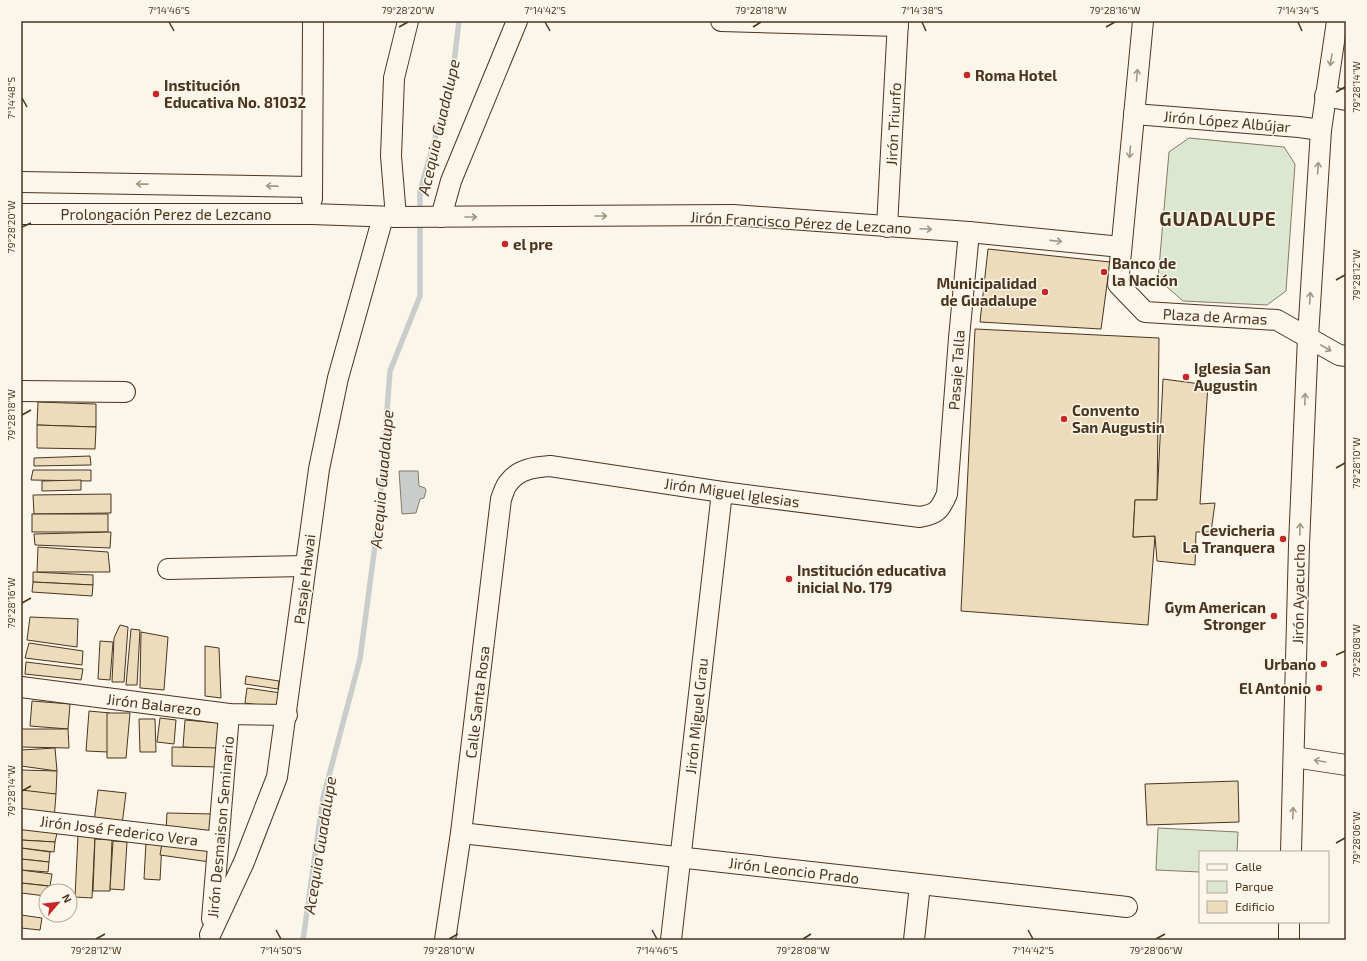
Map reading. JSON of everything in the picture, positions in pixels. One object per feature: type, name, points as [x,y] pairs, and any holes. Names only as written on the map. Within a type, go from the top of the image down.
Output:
[{"type":"street","points":[[312,214],[313,21]]},
{"type":"street","name":"Pasaje Hawai","points":[[210,938],[244,862],[277,777],[287,715],[305,566],[319,469],[338,378],[389,217],[394,78],[408,21]]},
{"type":"street","points":[[429,217],[451,181],[517,21]]},
{"type":"street","points":[[721,21],[898,24]]},
{"type":"street","name":"Plaza de Armas","points":[[1142,21],[1118,284],[1145,312],[1276,320],[1339,355],[1346,356]]},
{"type":"street","points":[[1308,337],[1321,130],[1337,21]]},
{"type":"street","name":"Jirón Triunfo","points":[[887,227],[898,24]]},
{"type":"street","points":[[1325,96],[1346,100]]},
{"type":"street","name":"Jirón López Albújar","points":[[1134,114],[1291,126],[1321,130]]},
{"type":"street","name":"Prolongación Perez de Lezcano","points":[[21,182],[311,186]]},
{"type":"street","name":"Prolongación Perez de Lezcano","points":[[21,214],[312,214],[389,217]]},
{"type":"street","name":"Jirón Francisco Pérez de Lezcano","points":[[389,217],[732,215],[969,232],[1121,247]]},
{"type":"street","name":"Pasaje Talla","points":[[942,507],[947,494],[969,232]]},
{"type":"street","name":"Jirón Ayacucho","points":[[1291,851],[1299,545],[1308,337]]},
{"type":"street","points":[[21,391],[125,392]]},
{"type":"street","name":"Jirón Miguel Iglesias","points":[[521,472],[535,467],[550,466],[722,492],[920,518],[932,515],[942,507]]},
{"type":"street","name":"Calle Santa Rosa","points":[[445,940],[461,833],[501,500],[508,482],[521,472]]},
{"type":"street","name":"Jirón Miguel Grau","points":[[671,940],[722,492]]},
{"type":"street","points":[[168,569],[305,566]]},
{"type":"street","name":"Jirón Balarezo","points":[[21,687],[229,714],[287,715]]},
{"type":"street","name":"Jirón Desmaison Seminario","points":[[210,938],[229,714]]},
{"type":"street","points":[[1294,757],[1346,765]]},
{"type":"street","name":"Jirón José Federico Vera","points":[[21,819],[218,842]]},
{"type":"street","name":"Jirón Leoncio Prado","points":[[461,833],[1127,907]]},
{"type":"street","points":[[914,940],[920,885]]},
{"type":"street","points":[[1289,923],[1289,940]]},
{"type":"green space","points":[[1189,138],[1284,147],[1295,164],[1286,291],[1267,305],[1183,301],[1158,279],[1169,152]]},
{"type":"green space","points":[[1158,828],[1238,832],[1237,851],[1199,851],[1199,872],[1156,870]]},
{"type":"shaded area","points":[[399,471],[418,471],[419,486],[425,488],[426,491],[424,498],[420,499],[416,513],[402,514]]},
{"type":"building","name":"Municipalidad de Guadalupe","points":[[988,249],[1110,262],[1101,329],[980,322]]},
{"type":"building","name":"Convento San Augustin","points":[[975,329],[1159,338],[1157,500],[1135,500],[1133,537],[1155,536],[1148,625],[961,611]]},
{"type":"building","name":"Iglesia San Augustin","points":[[1163,379],[1208,385],[1200,504],[1215,503],[1211,532],[1196,532],[1195,565],[1157,561],[1155,536],[1133,537],[1135,500],[1157,500]]},
{"type":"building","points":[[38,402],[96,404],[96,427],[37,425]]},
{"type":"building","points":[[37,425],[96,427],[95,449],[37,448]]},
{"type":"building","points":[[90,456],[91,465],[34,466],[34,458]]},
{"type":"building","points":[[33,470],[91,470],[91,481],[31,480]]},
{"type":"building","points":[[81,480],[81,490],[42,491],[42,481]]},
{"type":"building","points":[[111,494],[111,513],[34,514],[33,495]]},
{"type":"building","points":[[32,514],[108,514],[108,532],[32,532]]},
{"type":"building","points":[[111,532],[110,548],[35,545],[34,534]]},
{"type":"building","points":[[38,547],[108,552],[110,572],[37,572]]},
{"type":"building","points":[[33,572],[93,575],[93,585],[33,582]]},
{"type":"building","points":[[33,582],[93,585],[92,596],[32,592]]},
{"type":"building","points":[[30,617],[78,619],[77,647],[27,640]]},
{"type":"building","points":[[120,625],[128,627],[124,682],[112,682],[114,638]]},
{"type":"building","points":[[131,629],[140,630],[137,685],[126,685]]},
{"type":"building","points":[[141,632],[168,637],[164,690],[140,688]]},
{"type":"building","points":[[100,641],[113,642],[110,680],[98,679]]},
{"type":"building","points":[[29,643],[83,651],[82,665],[25,658]]},
{"type":"building","points":[[205,646],[219,648],[221,698],[205,696]]},
{"type":"building","points":[[26,662],[83,669],[81,680],[25,674]]},
{"type":"building","points":[[246,676],[279,681],[278,689],[245,684]]},
{"type":"building","points":[[247,688],[281,693],[279,708],[245,703]]},
{"type":"building","points":[[32,701],[70,704],[68,729],[30,726]]},
{"type":"building","points":[[89,711],[110,713],[108,752],[86,751]]},
{"type":"building","points":[[107,713],[130,713],[126,758],[107,758]]},
{"type":"building","points":[[160,718],[176,720],[174,744],[157,742]]},
{"type":"building","points":[[139,719],[155,719],[156,752],[140,752]]},
{"type":"building","points":[[185,720],[219,723],[218,749],[183,747]]},
{"type":"building","points":[[21,729],[68,729],[69,748],[21,747]]},
{"type":"building","points":[[172,747],[221,748],[220,767],[172,766]]},
{"type":"building","points":[[55,748],[57,771],[21,766],[21,750]]},
{"type":"building","points":[[21,770],[57,771],[56,794],[21,793]]},
{"type":"building","points":[[1238,781],[1239,822],[1147,825],[1145,784]]},
{"type":"building","points":[[21,790],[56,794],[54,820],[21,816]]},
{"type":"building","points":[[98,790],[126,793],[122,825],[94,822]]},
{"type":"building","points":[[167,813],[213,814],[213,832],[166,831]]},
{"type":"building","points":[[21,827],[57,833],[55,842],[21,840]]},
{"type":"building","points":[[78,835],[95,836],[92,898],[78,897],[78,883],[76,883]]},
{"type":"building","points":[[95,839],[112,840],[110,891],[93,891]]},
{"type":"building","points":[[21,840],[55,842],[54,852],[21,848]]},
{"type":"building","points":[[113,841],[127,842],[124,890],[110,889]]},
{"type":"building","points":[[146,842],[162,843],[160,880],[144,879]]},
{"type":"building","points":[[162,843],[212,850],[210,862],[160,855]]},
{"type":"building","points":[[21,848],[50,852],[49,862],[21,859]]},
{"type":"building","points":[[21,859],[49,862],[48,872],[21,870]]},
{"type":"building","points":[[21,870],[52,874],[50,883],[38,883],[38,885],[21,883]]},
{"type":"building","points":[[21,883],[38,885],[38,895],[21,893]]},
{"type":"building","points":[[21,915],[38,917],[38,923],[41,923],[40,930],[21,928]]},
{"type":"waterway","name":"Acequia Guadalupe","points":[[303,940],[323,798],[360,659],[379,515],[390,371],[420,296],[420,191],[452,79],[459,21]]},
{"type":"place","name":"Roma Hotel","points":[[967,75]]},
{"type":"place","name":"Institución Educativa No. 81032","points":[[156,94]]},
{"type":"place","name":"el pre","points":[[505,244]]},
{"type":"place","name":"Banco de la Nación","points":[[1104,272]]},
{"type":"place","name":"Municipalidad de Guadalupe","points":[[1045,292]]},
{"type":"place","name":"Iglesia San Augustin","points":[[1186,377]]},
{"type":"place","name":"Convento San Augustin","points":[[1064,419]]},
{"type":"place","name":"Cevicheria La Tranquera","points":[[1283,539]]},
{"type":"place","name":"Institución educativa inicial No. 179","points":[[789,579]]},
{"type":"place","name":"Gym American Stronger","points":[[1274,616]]},
{"type":"place","name":"Urbano","points":[[1324,664]]},
{"type":"place","name":"El Antonio","points":[[1319,688]]},
{"type":"district","name":"GUADALUPE","points":[[1218,218]]}]
